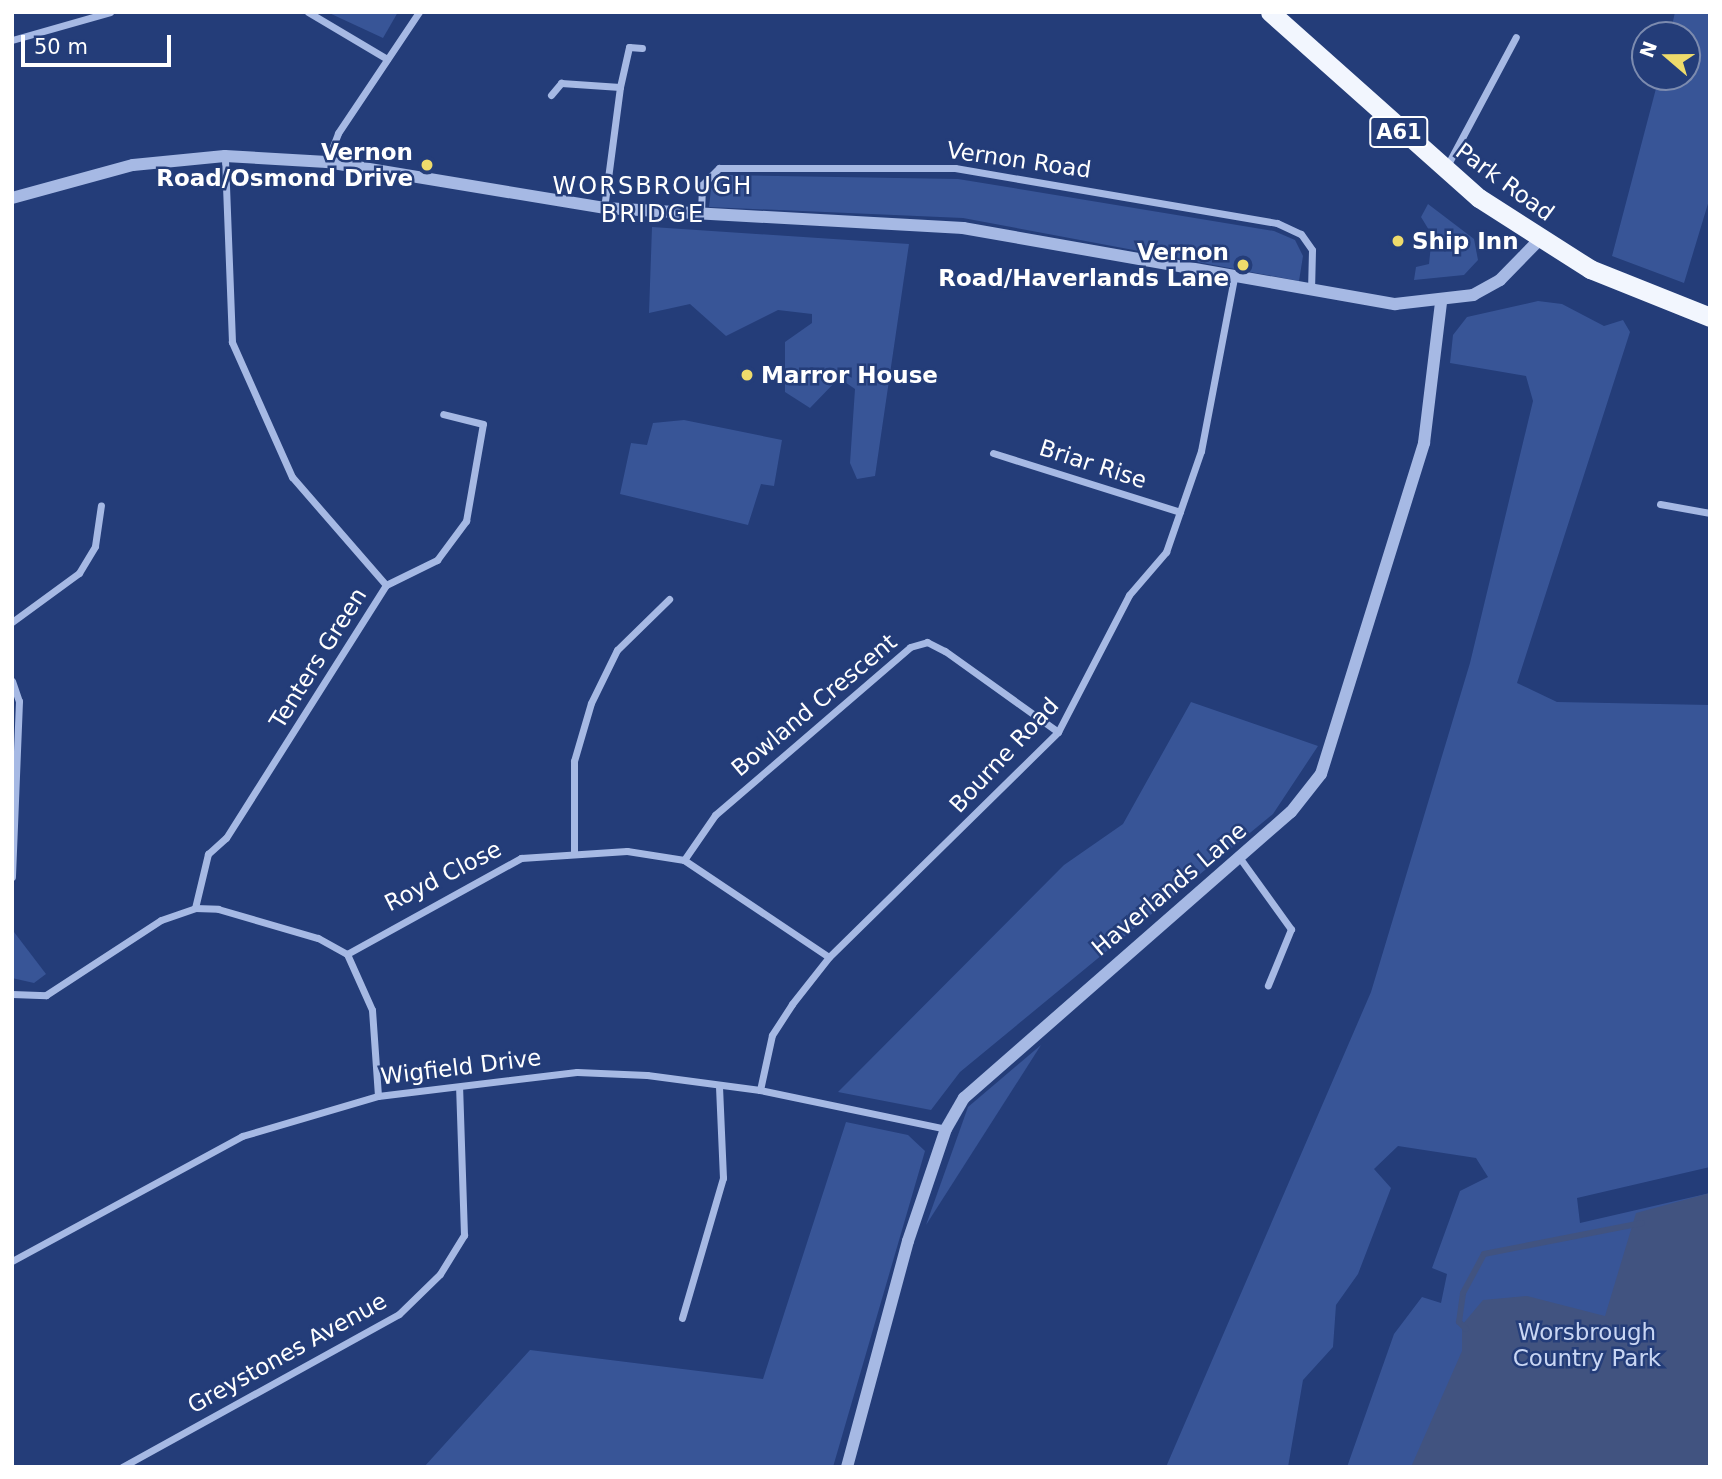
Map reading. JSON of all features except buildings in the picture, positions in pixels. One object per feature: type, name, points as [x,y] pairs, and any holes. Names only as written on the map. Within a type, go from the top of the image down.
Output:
[{"type":"highway","name":"Park Road","points":[[1270,12],[1445,170],[1540,239],[1590,269],[1710,317]]},
{"type":"street","points":[[12,40],[110,12]]},
{"type":"street","points":[[308,12],[387,59]]},
{"type":"street","points":[[327,162],[338,133],[419,12]]},
{"type":"street","points":[[1445,170],[1516,37]]},
{"type":"street","points":[[604,208],[620,87],[629,47],[642,48]]},
{"type":"street","points":[[551,95],[561,83],[620,87]]},
{"type":"street","points":[[12,198],[133,165],[225,156],[327,162],[604,208],[701,217],[963,228],[1363,303],[1441,302],[1500,280],[1540,239]]},
{"type":"street","name":"Tenters Green","points":[[195,908],[208,854],[234,826],[386,585],[292,477],[232,342],[225,156]]},
{"type":"street","name":"Vernon Road","points":[[701,217],[702,185],[719,168],[955,168],[1277,223],[1301,234],[1312,250],[1310,294]]},
{"type":"street","name":"Bourne Road","points":[[760,1090],[772,1035],[829,957],[1058,732],[1129,595],[1166,552],[1200,451],[1234,278]]},
{"type":"street","name":"Haverlands Lane","points":[[847,1467],[908,1241],[946,1129],[990,1068],[1291,812],[1321,774],[1345,713],[1424,443],[1441,302]]},
{"type":"street","points":[[386,585],[437,560],[466,522],[482,424],[443,414]]},
{"type":"street","name":"Briar Rise","points":[[993,453],[1180,512]]},
{"type":"street","points":[[1660,503],[1710,513]]},
{"type":"street","points":[[12,622],[79,573],[94,546],[101,505]]},
{"type":"street","points":[[575,852],[574,761],[591,703],[617,650],[669,599]]},
{"type":"street","name":"Bowland Crescent","points":[[684,860],[715,815],[910,647],[928,642],[945,651],[1058,732]]},
{"type":"street","points":[[12,681],[19,701],[12,877]]},
{"type":"street","name":"Royd Close","points":[[347,954],[521,858],[575,852],[627,851],[684,860],[829,957]]},
{"type":"street","points":[[1239,857],[1291,929],[1268,985]]},
{"type":"street","points":[[12,994],[46,995],[161,920],[195,908],[218,908],[318,938],[347,954],[372,1010],[379,1096]]},
{"type":"street","name":"Wigfield Drive","points":[[12,1261],[242,1136],[379,1096],[577,1072],[760,1090],[946,1129]]},
{"type":"street","points":[[682,1318],[723,1178],[719,1086]]},
{"type":"street","name":"Greystones Avenue","points":[[122,1467],[399,1314],[440,1274],[464,1235],[459,1087]]},
{"type":"green space","points":[[327,12],[398,12],[383,38]]},
{"type":"green space","points":[[1675,12],[1710,12],[1710,197],[1684,283],[1612,256],[1655,91],[1701,91],[1701,21],[1673,21]]},
{"type":"green space","points":[[723,175],[958,179],[1274,231],[1295,240],[1303,256],[1299,281],[963,218],[709,207],[711,189]]},
{"type":"green space","points":[[1428,204],[1474,239],[1478,260],[1464,275],[1414,280],[1416,267],[1429,264],[1432,235],[1421,217]]},
{"type":"green space","points":[[652,227],[909,244],[875,476],[857,479],[850,463],[855,389],[839,378],[810,408],[785,392],[785,342],[812,323],[812,314],[778,310],[726,336],[690,304],[649,313]]},
{"type":"green space","points":[[1538,301],[1562,304],[1604,326],[1623,320],[1630,332],[1517,683],[1557,702],[1710,705],[1710,1167],[1577,1198],[1580,1223],[1710,1193],[1710,1467],[1347,1467],[1394,1334],[1422,1297],[1441,1303],[1447,1274],[1432,1268],[1460,1191],[1488,1177],[1476,1158],[1398,1146],[1374,1169],[1391,1188],[1358,1274],[1336,1305],[1333,1347],[1303,1380],[1288,1467],[1166,1467],[1371,992],[1470,663],[1533,401],[1526,376],[1450,363],[1453,335],[1467,317]]},
{"type":"green space","points":[[684,420],[782,440],[774,486],[761,484],[748,525],[620,494],[631,443],[647,445],[653,423]]},
{"type":"green space","points":[[1191,702],[1318,746],[1273,814],[960,1072],[931,1110],[838,1092],[1064,865],[1123,824]]},
{"type":"green space","points":[[14,932],[46,974],[34,983],[12,978]]},
{"type":"green space","points":[[1041,1045],[926,1225],[968,1107]]},
{"type":"green space","points":[[846,1122],[908,1135],[925,1151],[833,1467],[424,1467],[530,1350],[763,1379]]},
{"type":"shaded area","name":"Worsbrough Country Park","points":[[1710,1193],[1710,1467],[1411,1467],[1462,1351],[1462,1325],[1483,1300],[1527,1296],[1605,1316],[1636,1213]]},
{"type":"waterway","points":[[1466,1329],[1459,1322],[1463,1293],[1484,1254],[1642,1223]]},
{"type":"place","name":"Vernon Road/Osmond Drive","points":[[427,165]]},
{"type":"place","name":"Ship Inn","points":[[1398,241]]},
{"type":"place","name":"Vernon Road/Haverlands Lane","points":[[1243,265]]},
{"type":"place","name":"Marror House","points":[[747,375]]},
{"type":"district","name":"WORSBROUGH BRIDGE","points":[[653,201]]}]
